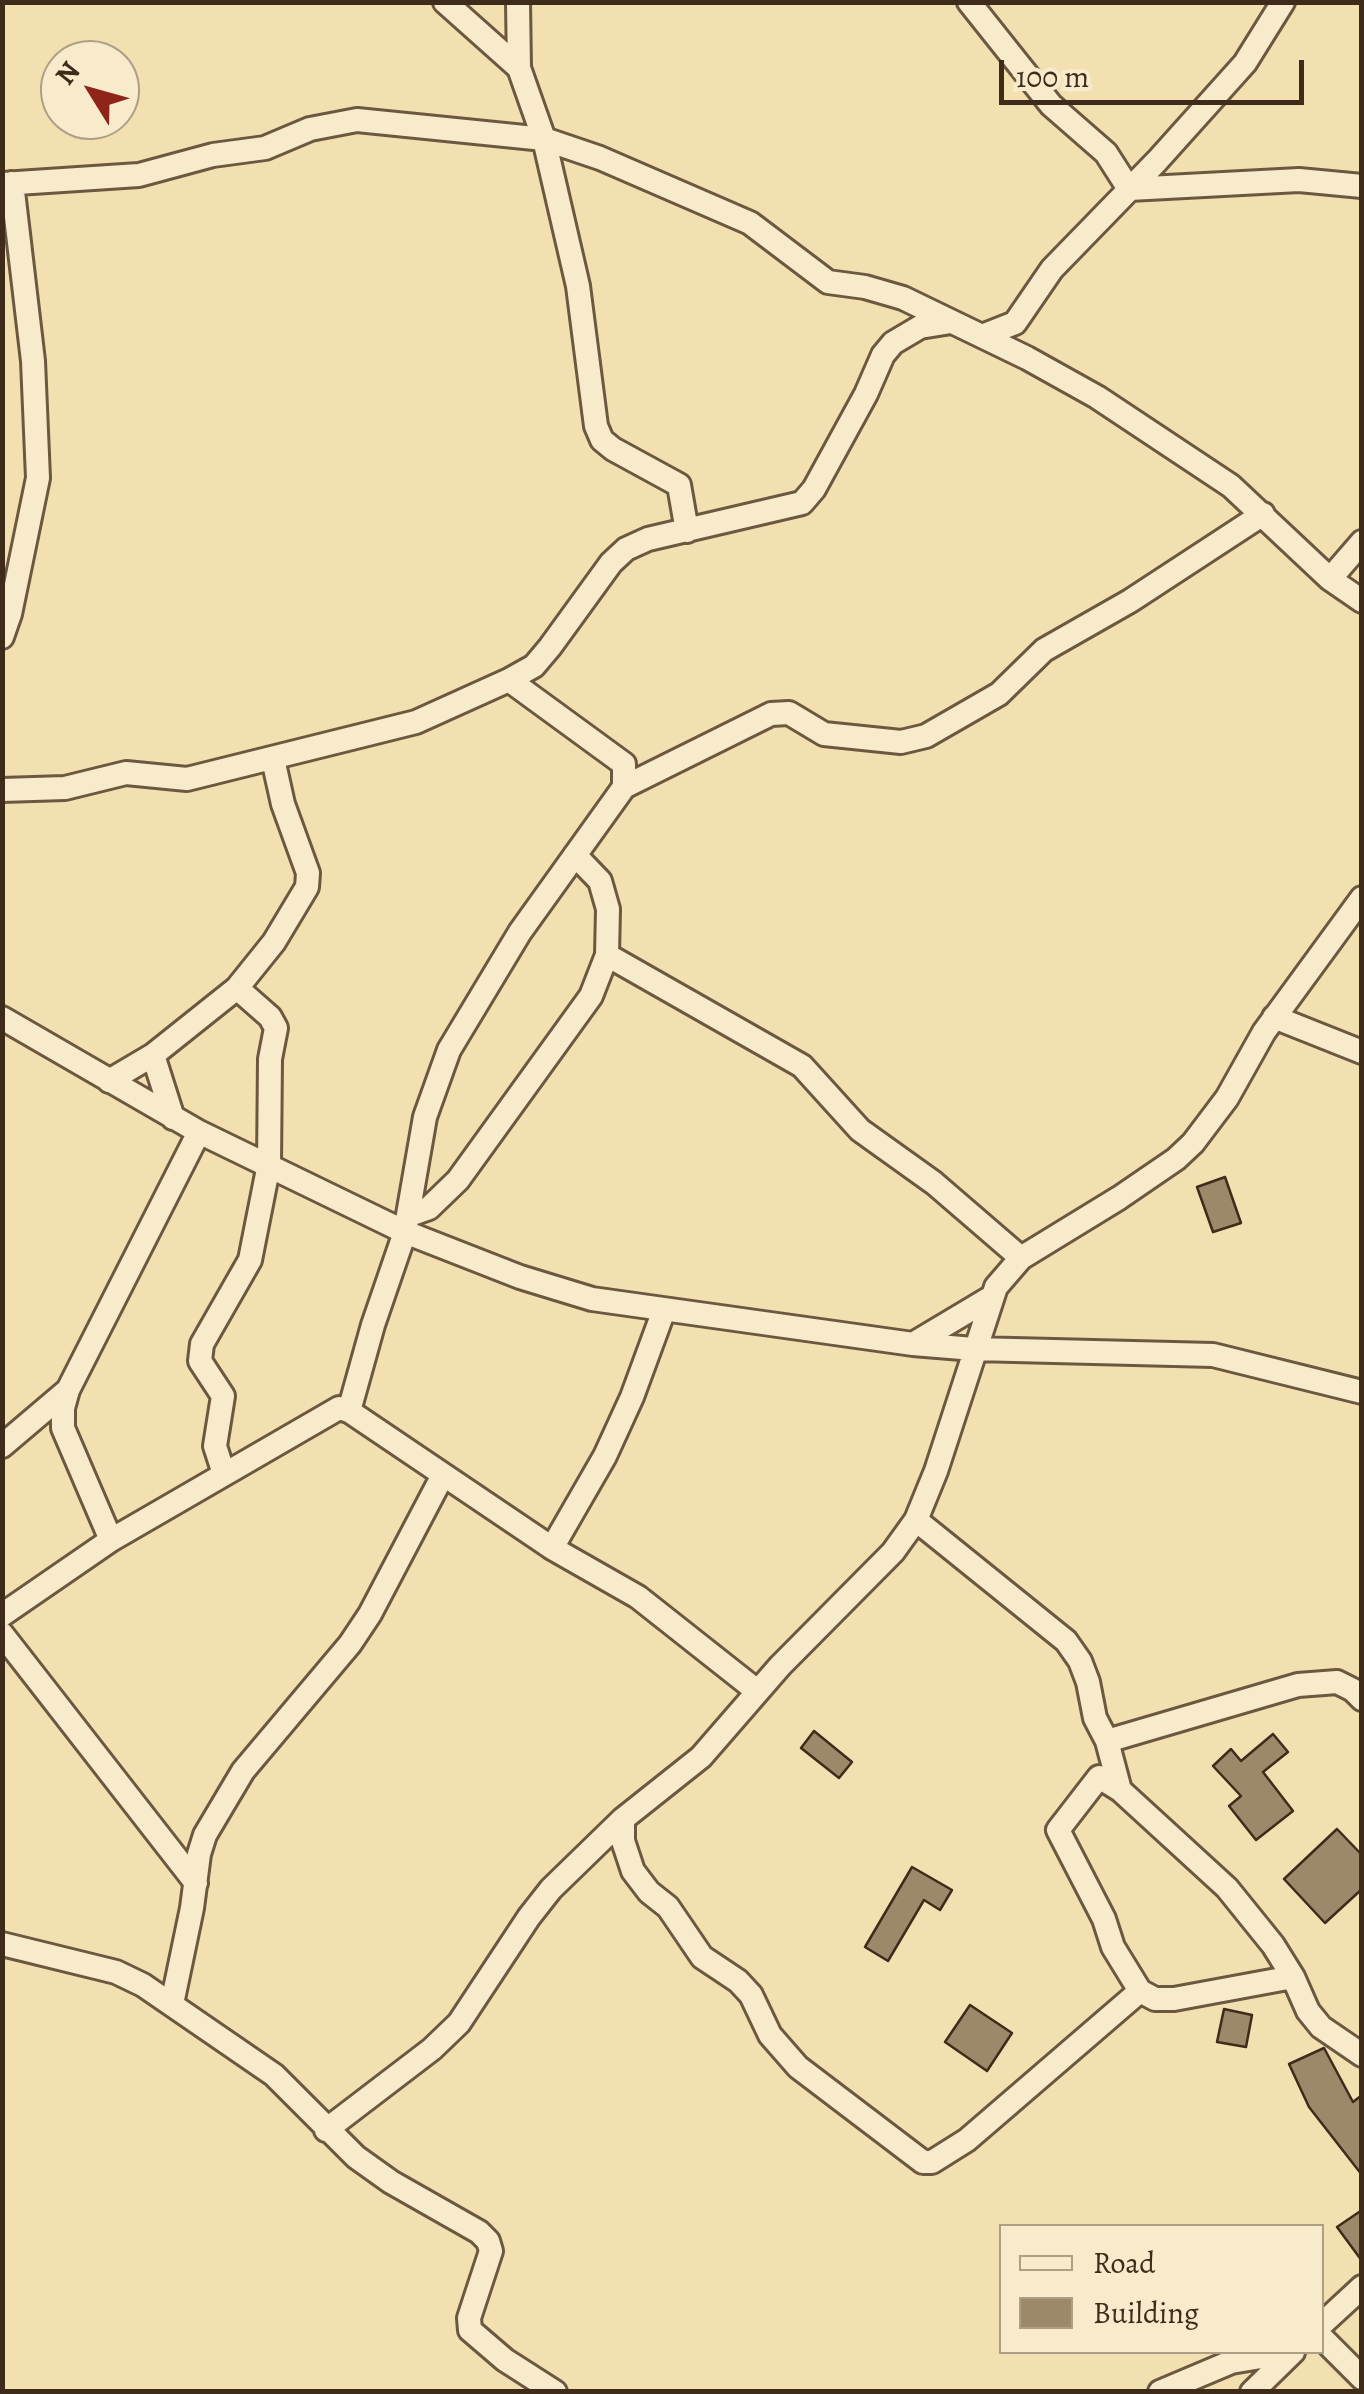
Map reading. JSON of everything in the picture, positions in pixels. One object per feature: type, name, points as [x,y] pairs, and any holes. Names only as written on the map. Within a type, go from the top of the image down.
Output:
[{"type":"street","points":[[445,2],[518,68]]},
{"type":"street","points":[[518,2],[518,68],[544,139],[578,286],[596,426],[602,440],[612,449],[679,485],[687,531]]},
{"type":"street","points":[[969,2],[1051,105],[1106,153],[1129,189]]},
{"type":"street","points":[[982,336],[1015,323],[1052,269],[1245,62],[1283,2]]},
{"type":"street","points":[[2,637],[38,478],[33,361],[7,184],[139,175],[213,155],[265,148],[310,128],[357,120],[544,139],[600,158],[750,224],[828,282],[884,291],[982,336],[1027,358],[1158,436],[1231,486],[1330,579],[1362,600]]},
{"type":"street","points":[[1129,189],[1299,180],[1362,186]]},
{"type":"street","points":[[2,790],[65,788],[126,773],[187,778],[416,722],[509,680],[534,666],[610,563],[626,549],[648,538],[802,502],[814,489],[883,355],[920,327],[950,322]]},
{"type":"street","points":[[1015,323],[1027,358]]},
{"type":"street","points":[[349,1411],[407,1224],[425,1117],[449,1050],[520,932],[624,787],[770,714],[789,714],[824,734],[901,742],[926,736],[999,694],[1044,650],[1130,601],[1263,514]]},
{"type":"street","points":[[1330,579],[1362,542]]},
{"type":"street","points":[[509,680],[624,764],[624,787]]},
{"type":"street","points":[[109,1081],[153,1055],[237,988],[283,930],[309,880],[283,804],[273,759]]},
{"type":"street","points":[[407,1224],[429,1208],[469,1166],[590,996],[606,955],[605,892],[591,869],[575,855]]},
{"type":"street","points":[[326,2130],[459,2023],[551,1889],[623,1818],[701,1758],[757,1690],[872,1576],[916,1520],[936,1472],[990,1298],[1021,1258],[1119,1198],[1185,1151],[1227,1098],[1274,1017],[1362,898]]},
{"type":"street","points":[[606,955],[802,1066],[860,1130],[934,1182],[1021,1258]]},
{"type":"street","points":[[224,1474],[215,1446],[224,1396],[200,1361],[202,1344],[250,1260],[270,1164],[270,1059],[276,1028],[270,1016],[237,988]]},
{"type":"street","points":[[1274,1017],[1362,1052]]},
{"type":"street","points":[[2,1018],[199,1132],[407,1224],[504,1272],[592,1299],[913,1344],[1213,1355],[1362,1392]]},
{"type":"street","points":[[153,1055],[174,1118]]},
{"type":"street","points":[[111,1540],[63,1428],[63,1408],[68,1390],[199,1132]]},
{"type":"street","points":[[913,1344],[990,1298]]},
{"type":"street","points":[[552,1548],[606,1456],[664,1310]]},
{"type":"street","points":[[2,1446],[68,1390]]},
{"type":"street","points":[[2,1614],[111,1540],[340,1408],[552,1548],[638,1597],[757,1690]]},
{"type":"street","points":[[172,2004],[199,1854],[221,1806],[243,1771],[350,1644],[444,1474]]},
{"type":"street","points":[[916,1520],[1066,1641],[1080,1661],[1120,1790]]},
{"type":"street","points":[[2,1634],[196,1883]]},
{"type":"street","points":[[1107,1741],[1298,1685],[1337,1682],[1362,1700]]},
{"type":"street","points":[[1293,1977],[1174,1999],[1155,1999],[1140,1991],[1113,1947],[1104,1918],[1058,1830],[1099,1777],[1120,1790],[1227,1888],[1274,1945],[1293,1977],[1308,2012],[1321,2027],[1362,2055]]},
{"type":"street","points":[[623,1818],[623,1841],[634,1872],[649,1892],[668,1907],[702,1958],[738,1981],[751,1995],[770,2036],[798,2067],[923,2162],[932,2162],[967,2140],[1140,1991]]},
{"type":"street","points":[[2,1944],[116,1972],[172,2004],[274,2076],[356,2157],[391,2182],[467,2224],[488,2241],[492,2251],[470,2318],[470,2330],[506,2360],[555,2392]]},
{"type":"street","points":[[1324,2322],[1362,2288]]},
{"type":"street","points":[[1324,2340],[1362,2378]]},
{"type":"street","points":[[1160,2392],[1232,2362],[1280,2354]]},
{"type":"street","points":[[1252,2392],[1290,2354]]},
{"type":"building","points":[[1225,1177],[1241,1223],[1213,1232],[1197,1187]]},
{"type":"building","points":[[814,1731],[852,1762],[839,1778],[801,1748]]},
{"type":"building","points":[[1273,1734],[1288,1752],[1263,1772],[1293,1811],[1256,1840],[1229,1806],[1241,1796],[1213,1766],[1231,1749],[1241,1761]]},
{"type":"building","points":[[1337,1829],[1362,1855],[1362,1889],[1325,1923],[1284,1879]]},
{"type":"building","points":[[912,1867],[952,1890],[940,1910],[924,1900],[888,1961],[865,1947]]},
{"type":"building","points":[[970,2005],[1012,2033],[987,2071],[945,2042]]},
{"type":"building","points":[[1224,2009],[1252,2015],[1246,2047],[1217,2042]]},
{"type":"building","points":[[1324,2048],[1353,2102],[1362,2095],[1362,2175],[1309,2107],[1289,2064]]},
{"type":"building","points":[[1362,2210],[1362,2261],[1337,2227]]}]
